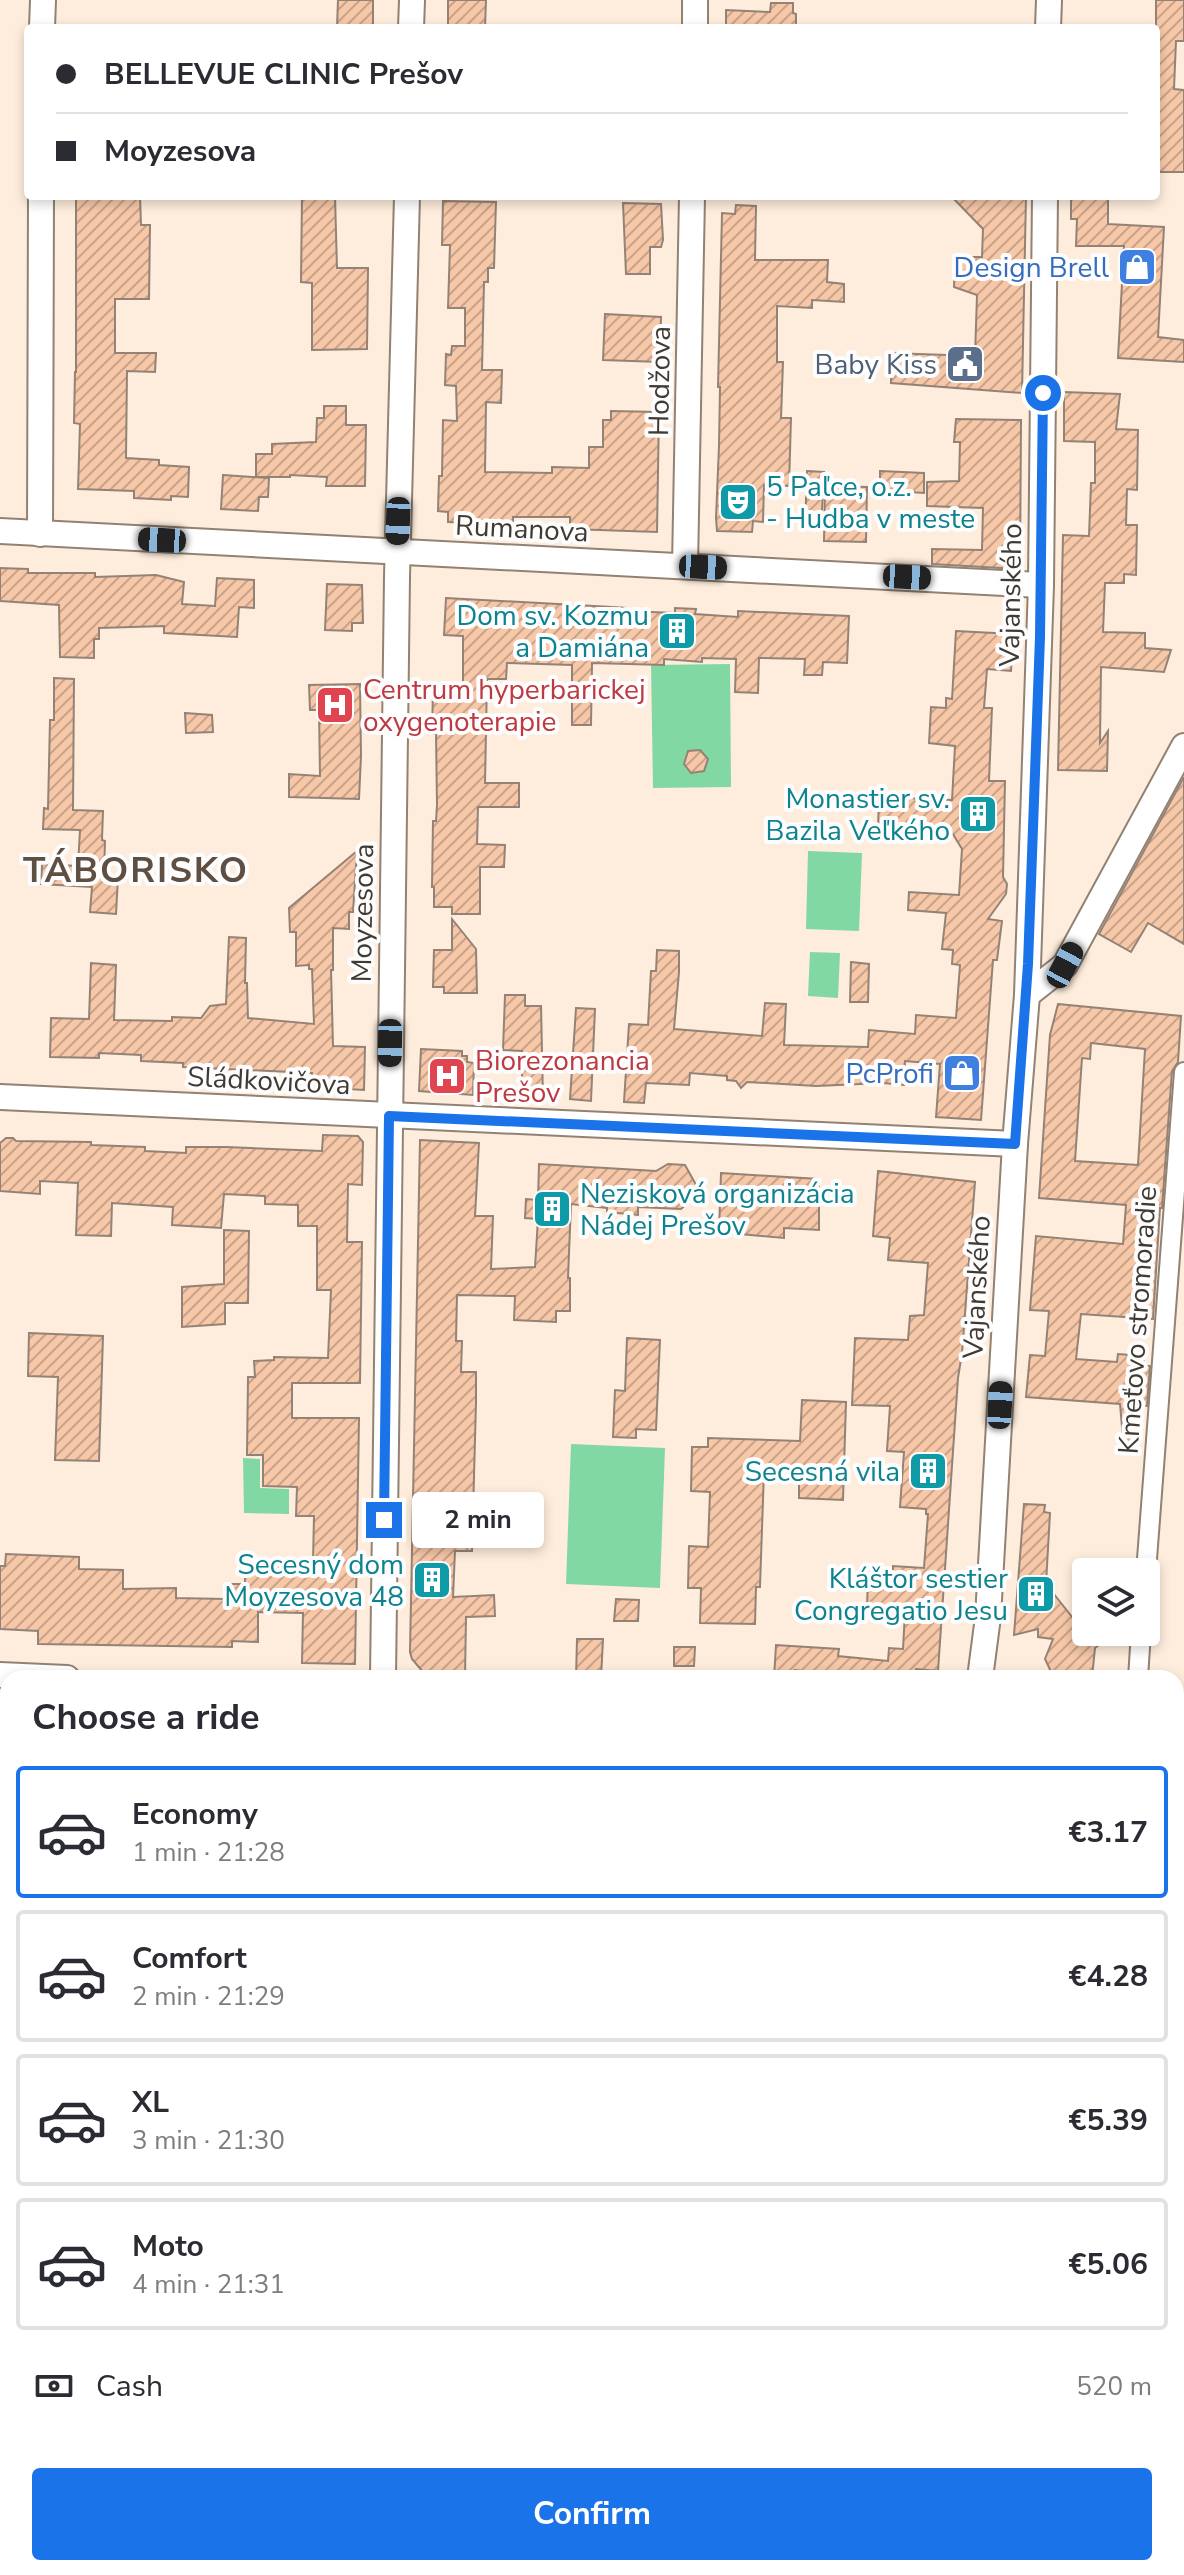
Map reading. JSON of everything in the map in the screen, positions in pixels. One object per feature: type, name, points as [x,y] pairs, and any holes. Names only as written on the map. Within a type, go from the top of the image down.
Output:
[{"type":"street","points":[[42,24],[43,0]]},
{"type":"street","points":[[411,24],[412,0]]},
{"type":"street","points":[[695,0],[695,24]]},
{"type":"street","points":[[1048,24],[1049,0]]},
{"type":"street","points":[[40,534],[41,200]]},
{"type":"street","name":"Moyzesova","points":[[383,1670],[397,551],[407,200]]},
{"type":"street","name":"Hodžova","points":[[685,566],[692,200]]},
{"type":"street","name":"Vajanského","points":[[981,1670],[988,1617],[1015,1144],[1027,995],[1041,585],[1045,200]]},
{"type":"street","name":"Rumanova","points":[[0,531],[1041,585]]},
{"type":"street","points":[[1027,995],[1065,965],[1184,746]]},
{"type":"street","name":"Kmeťovo stromoradie","points":[[1147,1558],[1184,1072]]},
{"type":"street","name":"Sládkovičova","points":[[0,1097],[1015,1144]]},
{"type":"street","points":[[1139,1670],[1140,1646]]},
{"type":"green space","points":[[730,664],[731,787],[653,788],[651,665]]},
{"type":"green space","points":[[808,851],[862,853],[859,931],[806,929]]},
{"type":"green space","points":[[810,952],[840,953],[838,998],[808,996]]},
{"type":"green space","points":[[571,1444],[665,1448],[660,1588],[566,1584]]},
{"type":"green space","points":[[243,1458],[260,1459],[260,1488],[289,1489],[289,1514],[244,1513]]},
{"type":"building","points":[[338,0],[373,0],[373,24],[337,24]]},
{"type":"building","points":[[448,0],[486,0],[485,24],[448,24]]},
{"type":"building","points":[[1156,0],[1184,0],[1184,41],[1176,41],[1174,89],[1184,90],[1184,172],[1160,172],[1160,24],[1156,24]]},
{"type":"building","points":[[771,3],[793,3],[796,24],[726,24],[726,10],[770,12]]},
{"type":"building","points":[[76,200],[140,200],[141,225],[150,225],[149,299],[115,299],[115,353],[156,353],[155,372],[127,371],[126,458],[159,460],[159,465],[189,467],[188,497],[171,496],[171,500],[134,498],[134,491],[78,489],[80,424],[74,423]]},
{"type":"building","points":[[302,200],[335,200],[337,268],[368,268],[367,349],[312,350],[312,283],[301,282]]},
{"type":"building","points":[[955,200],[1026,200],[1022,393],[891,383],[892,353],[975,356],[977,295],[954,287],[955,257],[982,257],[983,229]]},
{"type":"building","points":[[1071,200],[1108,200],[1108,224],[1164,227],[1158,337],[1184,340],[1184,362],[1118,358],[1124,246],[1076,246],[1077,219],[1071,219]]},
{"type":"building","points":[[443,201],[496,202],[494,268],[488,268],[488,282],[484,282],[482,370],[502,370],[501,403],[486,402],[485,472],[552,473],[552,467],[589,468],[589,447],[603,447],[603,420],[611,420],[611,411],[659,412],[657,532],[570,529],[570,517],[513,517],[513,522],[469,519],[469,523],[448,522],[448,512],[438,511],[443,420],[457,421],[456,386],[445,385],[446,354],[451,355],[452,346],[465,346],[465,308],[448,308],[450,245],[442,245]]},
{"type":"building","points":[[623,203],[661,204],[663,240],[661,247],[650,247],[650,274],[626,274]]},
{"type":"building","points":[[736,205],[756,206],[755,260],[828,260],[827,282],[844,284],[844,302],[812,300],[812,308],[777,306],[777,362],[783,362],[781,418],[791,418],[789,486],[764,485],[763,522],[753,521],[752,532],[717,531],[716,518],[722,213],[735,214]]},
{"type":"building","points":[[605,314],[661,317],[660,362],[603,360]]},
{"type":"building","points":[[1064,392],[1120,394],[1116,429],[1138,430],[1137,490],[1127,489],[1126,525],[1137,525],[1136,575],[1124,574],[1124,583],[1105,583],[1103,632],[1145,633],[1145,648],[1171,650],[1164,672],[1101,667],[1100,743],[1108,731],[1107,771],[1058,770],[1063,535],[1089,536],[1091,483],[1095,483],[1095,442],[1064,441]]},
{"type":"building","points":[[324,406],[346,406],[346,425],[366,425],[365,486],[326,486],[327,477],[256,477],[256,454],[272,454],[272,444],[316,442],[317,418],[324,418]]},
{"type":"building","points":[[956,419],[1021,420],[1020,569],[932,564],[932,549],[982,550],[983,508],[927,506],[927,482],[959,481],[960,442],[954,442]]},
{"type":"building","points":[[807,471],[824,472],[821,528],[805,527]]},
{"type":"building","points":[[880,471],[924,473],[924,493],[880,490]]},
{"type":"building","points":[[223,475],[269,478],[268,497],[259,497],[258,511],[221,509]]},
{"type":"building","points":[[825,486],[867,487],[866,542],[824,541]]},
{"type":"building","points":[[0,568],[28,569],[28,573],[95,573],[95,577],[156,575],[184,582],[182,604],[215,606],[217,578],[254,580],[254,608],[239,607],[237,637],[164,633],[164,626],[99,628],[99,639],[94,639],[94,658],[60,657],[59,605],[0,601]]},
{"type":"building","points":[[327,584],[362,585],[363,623],[352,623],[352,631],[325,630]]},
{"type":"building","points":[[446,598],[627,608],[627,611],[675,613],[675,608],[696,609],[695,614],[738,617],[738,611],[849,616],[847,663],[823,662],[822,675],[804,675],[805,659],[759,658],[758,693],[735,692],[736,659],[702,658],[702,662],[664,659],[664,665],[592,663],[591,725],[572,725],[572,665],[507,663],[506,679],[487,679],[485,783],[519,783],[519,807],[478,807],[477,844],[505,845],[504,867],[480,867],[480,914],[452,914],[452,907],[434,907],[432,887],[433,821],[436,821],[437,805],[436,734],[432,734],[433,690],[463,690],[463,636],[444,635]]},
{"type":"building","points":[[956,631],[1013,634],[1011,671],[987,669],[984,708],[992,708],[989,781],[1005,781],[1003,877],[1007,884],[1006,894],[988,919],[1002,921],[997,960],[993,960],[981,1120],[936,1117],[940,1064],[905,1061],[904,1085],[816,1086],[747,1082],[741,1088],[736,1081],[727,1080],[727,1076],[690,1073],[689,1085],[646,1083],[644,1103],[624,1102],[629,1024],[648,1025],[651,971],[656,971],[657,950],[679,951],[674,1029],[762,1036],[765,1003],[786,1004],[784,1045],[868,1047],[869,1030],[915,1034],[916,1015],[956,1018],[960,965],[952,964],[953,950],[942,949],[946,913],[908,910],[909,892],[959,895],[962,849],[951,831],[878,828],[879,797],[952,800],[955,746],[929,743],[931,707],[946,708],[946,698],[952,699]]},
{"type":"building","points":[[54,678],[74,679],[73,810],[103,811],[104,876],[118,877],[116,914],[90,912],[92,887],[41,884],[42,864],[78,866],[80,830],[43,829],[44,808],[48,809]]},
{"type":"building","points":[[360,684],[359,799],[289,797],[289,774],[320,776],[319,710],[310,710],[309,685]]},
{"type":"building","points":[[185,713],[212,715],[213,732],[186,733]]},
{"type":"building","points":[[700,750],[708,759],[704,771],[691,773],[684,764],[688,751]]},
{"type":"building","points":[[1184,777],[1184,944],[1148,923],[1131,952],[1099,934]]},
{"type":"building","points":[[357,851],[349,929],[333,928],[333,1046],[365,1047],[364,1090],[313,1087],[312,1073],[183,1067],[183,1063],[141,1061],[141,1055],[99,1053],[99,1058],[50,1057],[51,1018],[89,1019],[91,963],[116,965],[114,1020],[201,1018],[210,1006],[226,1004],[229,937],[246,938],[248,1018],[314,1024],[312,969],[309,965],[296,966],[296,932],[290,932],[289,908]]},
{"type":"building","points":[[452,919],[476,949],[477,993],[444,993],[444,987],[433,987],[434,950],[452,950]]},
{"type":"building","points":[[851,962],[869,964],[868,1002],[850,1002]]},
{"type":"building","points":[[505,995],[525,995],[525,1006],[541,1006],[543,1098],[522,1097],[522,1051],[503,1050]]},
{"type":"building","points":[[1058,1004],[1181,1016],[1178,1062],[1172,1071],[1153,1319],[1081,1314],[1076,1359],[1117,1362],[1118,1354],[1144,1356],[1143,1365],[1150,1366],[1147,1406],[1137,1406],[1134,1449],[1124,1450],[1120,1404],[1026,1397],[1030,1355],[1045,1356],[1049,1311],[1030,1310],[1036,1236],[1123,1244],[1126,1205],[1039,1198],[1050,1035]],"holes":[[[1091,1043],[1145,1049],[1138,1165],[1075,1161],[1082,1058],[1090,1059]]]},
{"type":"building","points":[[576,1008],[595,1009],[591,1101],[570,1099]]},
{"type":"building","name":"Biorezonancia Prešov","points":[[421,1049],[462,1051],[462,1056],[467,1056],[467,1062],[474,1063],[473,1095],[419,1091]]},
{"type":"building","points":[[323,1135],[358,1136],[363,1142],[362,1185],[348,1184],[347,1242],[362,1242],[360,1383],[292,1383],[292,1418],[359,1418],[355,1664],[302,1663],[303,1613],[258,1612],[258,1642],[232,1641],[232,1647],[38,1644],[38,1631],[0,1629],[0,1566],[5,1566],[6,1554],[79,1557],[79,1569],[123,1570],[123,1589],[176,1588],[176,1598],[225,1599],[225,1584],[245,1584],[245,1561],[313,1562],[314,1516],[296,1516],[297,1487],[263,1486],[263,1455],[247,1455],[248,1377],[255,1377],[254,1361],[274,1360],[274,1357],[328,1358],[331,1290],[317,1290],[317,1226],[298,1226],[298,1205],[265,1204],[265,1196],[224,1194],[221,1228],[172,1225],[173,1207],[112,1203],[111,1236],[76,1235],[78,1183],[40,1181],[40,1194],[0,1191],[0,1143],[6,1138],[16,1141],[91,1142],[91,1145],[145,1147],[145,1151],[186,1153],[186,1147],[322,1151]]},
{"type":"building","points":[[420,1140],[479,1143],[475,1216],[493,1216],[491,1269],[535,1267],[538,1219],[525,1218],[526,1199],[538,1200],[539,1164],[656,1171],[668,1164],[685,1165],[700,1192],[681,1209],[638,1207],[638,1215],[571,1204],[570,1311],[556,1311],[556,1322],[514,1320],[515,1296],[457,1295],[456,1341],[462,1341],[461,1372],[476,1372],[476,1402],[472,1551],[455,1551],[453,1597],[494,1595],[495,1616],[466,1617],[465,1670],[421,1670],[410,1652]]},
{"type":"building","points":[[878,1171],[975,1182],[938,1670],[774,1670],[776,1645],[839,1649],[838,1656],[888,1661],[889,1648],[903,1649],[905,1612],[867,1609],[868,1575],[884,1577],[885,1572],[893,1572],[893,1566],[924,1568],[928,1514],[926,1509],[900,1507],[904,1452],[887,1451],[890,1406],[852,1405],[855,1338],[908,1340],[910,1316],[924,1315],[928,1263],[888,1260],[890,1238],[873,1236]]},
{"type":"building","points":[[721,1173],[819,1179],[819,1230],[784,1228],[784,1238],[719,1232]]},
{"type":"building","points":[[224,1230],[249,1231],[248,1303],[225,1303],[225,1324],[182,1327],[182,1287],[224,1284]]},
{"type":"building","points":[[29,1333],[103,1336],[99,1461],[55,1460],[58,1377],[28,1376]]},
{"type":"building","points":[[627,1338],[660,1340],[656,1430],[636,1429],[636,1438],[613,1437],[615,1390],[625,1391]]},
{"type":"building","points":[[802,1400],[846,1402],[843,1500],[799,1498],[799,1472],[764,1471],[760,1587],[756,1587],[755,1624],[700,1623],[701,1588],[688,1588],[689,1546],[708,1547],[710,1492],[691,1491],[692,1447],[708,1447],[708,1438],[800,1441]]},
{"type":"building","name":"Kláštor sestier Congregatio Jesu","points":[[1024,1504],[1045,1505],[1044,1512],[1050,1513],[1046,1584],[1072,1617],[1072,1646],[1098,1646],[1093,1670],[1050,1670],[1045,1659],[1053,1639],[1038,1637],[1038,1629],[1014,1635]]},
{"type":"building","points":[[616,1599],[639,1600],[638,1621],[614,1621]]},
{"type":"building","points":[[577,1639],[603,1639],[601,1670],[576,1670]]},
{"type":"building","points":[[674,1647],[695,1647],[694,1666],[674,1666]]},
{"type":"place","name":"Design Brell","points":[[1137,267]]},
{"type":"place","name":"Baby Kiss","points":[[965,364]]},
{"type":"place","name":"5 Paľce, o.z. - Hudba v meste","points":[[738,502]]},
{"type":"place","name":"Dom sv. Kozmu a Damiána","points":[[677,631]]},
{"type":"place","name":"Centrum hyperbarickej oxygenoterapie","points":[[335,705]]},
{"type":"place","name":"Monastier sv. Bazila Veľkého","points":[[978,814]]},
{"type":"place","name":"PcProfi","points":[[962,1073]]},
{"type":"place","name":"Biorezonancia Prešov","points":[[447,1076]]},
{"type":"place","name":"Nezisková organizácia Nádej Prešov","points":[[552,1209]]},
{"type":"place","name":"Secesná vila","points":[[928,1471]]},
{"type":"place","name":"Secesný dom Moyzesova 48","points":[[432,1580]]},
{"type":"place","name":"Kláštor sestier Congregatio Jesu","points":[[1036,1594]]},
{"type":"district","name":"TÁBORISKO","points":[[136,869]]},
{"type":"route","points":[[384,1520],[389,1116],[1015,1144],[1027,995],[1040,637],[1043,393]]}]
